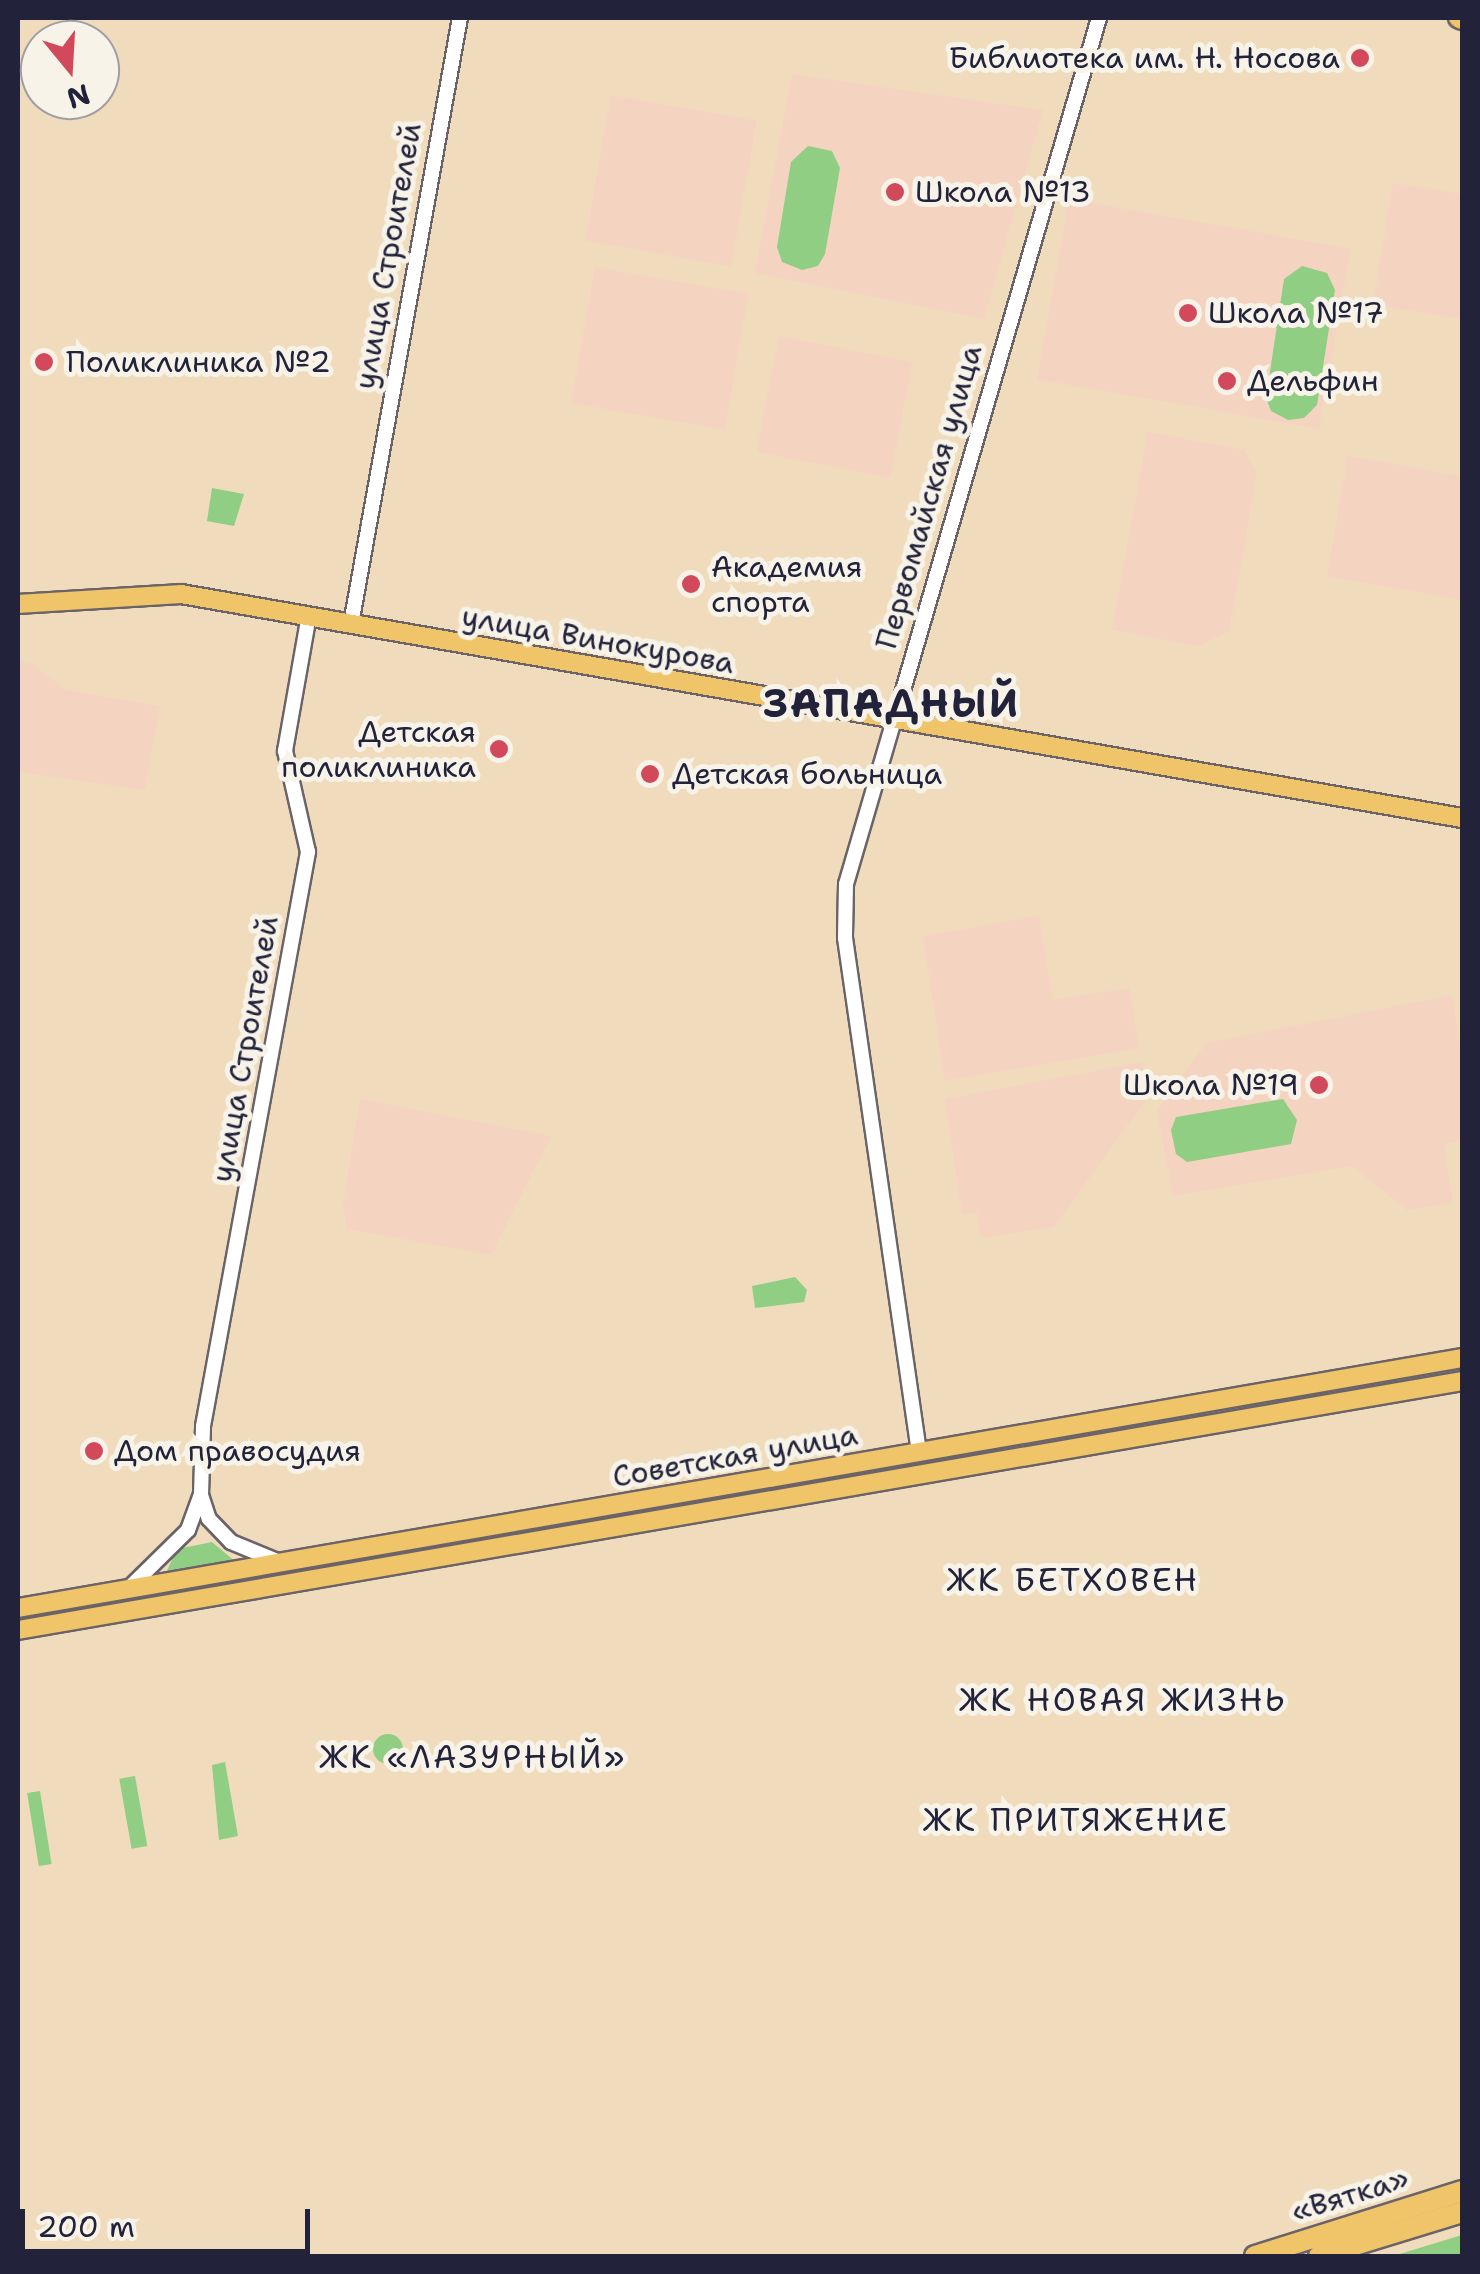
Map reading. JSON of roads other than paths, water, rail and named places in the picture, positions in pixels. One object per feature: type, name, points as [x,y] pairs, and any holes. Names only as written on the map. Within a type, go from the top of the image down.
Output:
[{"type":"highway","name":"«Вятка»","points":[[1255,2256],[1462,2191]]},
{"type":"highway","name":"«Вятка»","points":[[1319,2256],[1462,2212]]},
{"type":"main road","name":"улица Винокурова","points":[[18,594],[149,582],[1359,795],[1462,818]]},
{"type":"main road","name":"улица Винокурова","points":[[18,604],[164,592],[310,611]]},
{"type":"main road","name":"улица Винокурова","points":[[1359,795],[1462,807]]},
{"type":"main road","name":"Советская улица","points":[[18,1608],[1462,1358]]},
{"type":"main road","name":"Советская улица","points":[[18,1630],[1462,1381]]},
{"type":"main road","points":[[1210,1401],[1214,1423]]},
{"type":"main road","name":"Первомайская улица","points":[[918,1452],[922,1472]]},
{"type":"main road","points":[[602,1506],[606,1526]]},
{"type":"street","name":"улица Строителей","points":[[352,618],[460,18]]},
{"type":"street","name":"Первомайская улица","points":[[918,1452],[845,938],[846,884],[1099,18]]},
{"type":"street","name":"улица Строителей","points":[[128,1589],[188,1530],[200,1495],[203,1426],[308,852],[285,751],[310,611]]},
{"type":"street","points":[[200,1495],[209,1519],[231,1542],[282,1562]]},
{"type":"place","name":"Библиотека им. Н. Носова","points":[[1360,58]]},
{"type":"place","name":"Школа №13","points":[[895,192]]},
{"type":"place","name":"Школа №17","points":[[1188,313]]},
{"type":"place","name":"Поликлиника №2","points":[[44,362]]},
{"type":"place","name":"Дельфин","points":[[1227,381]]},
{"type":"place","name":"Академия спорта","points":[[691,584]]},
{"type":"place","name":"Детская поликлиника","points":[[499,749]]},
{"type":"place","name":"Детская больница","points":[[650,774]]},
{"type":"place","name":"Школа №19","points":[[1319,1085]]},
{"type":"place","name":"Дом правосудия","points":[[94,1451]]},
{"type":"district","name":"ЗАПАДНЫЙ","points":[[892,703]]},
{"type":"district","name":"ЖК БЕТХОВЕН","points":[[1073,1580]]},
{"type":"district","name":"ЖК НОВАЯ ЖИЗНЬ","points":[[1123,1700]]},
{"type":"district","name":"ЖК «ЛАЗУРНЫЙ»","points":[[473,1757]]},
{"type":"district","name":"ЖК ПРИТЯЖЕНИЕ","points":[[1076,1820]]}]
